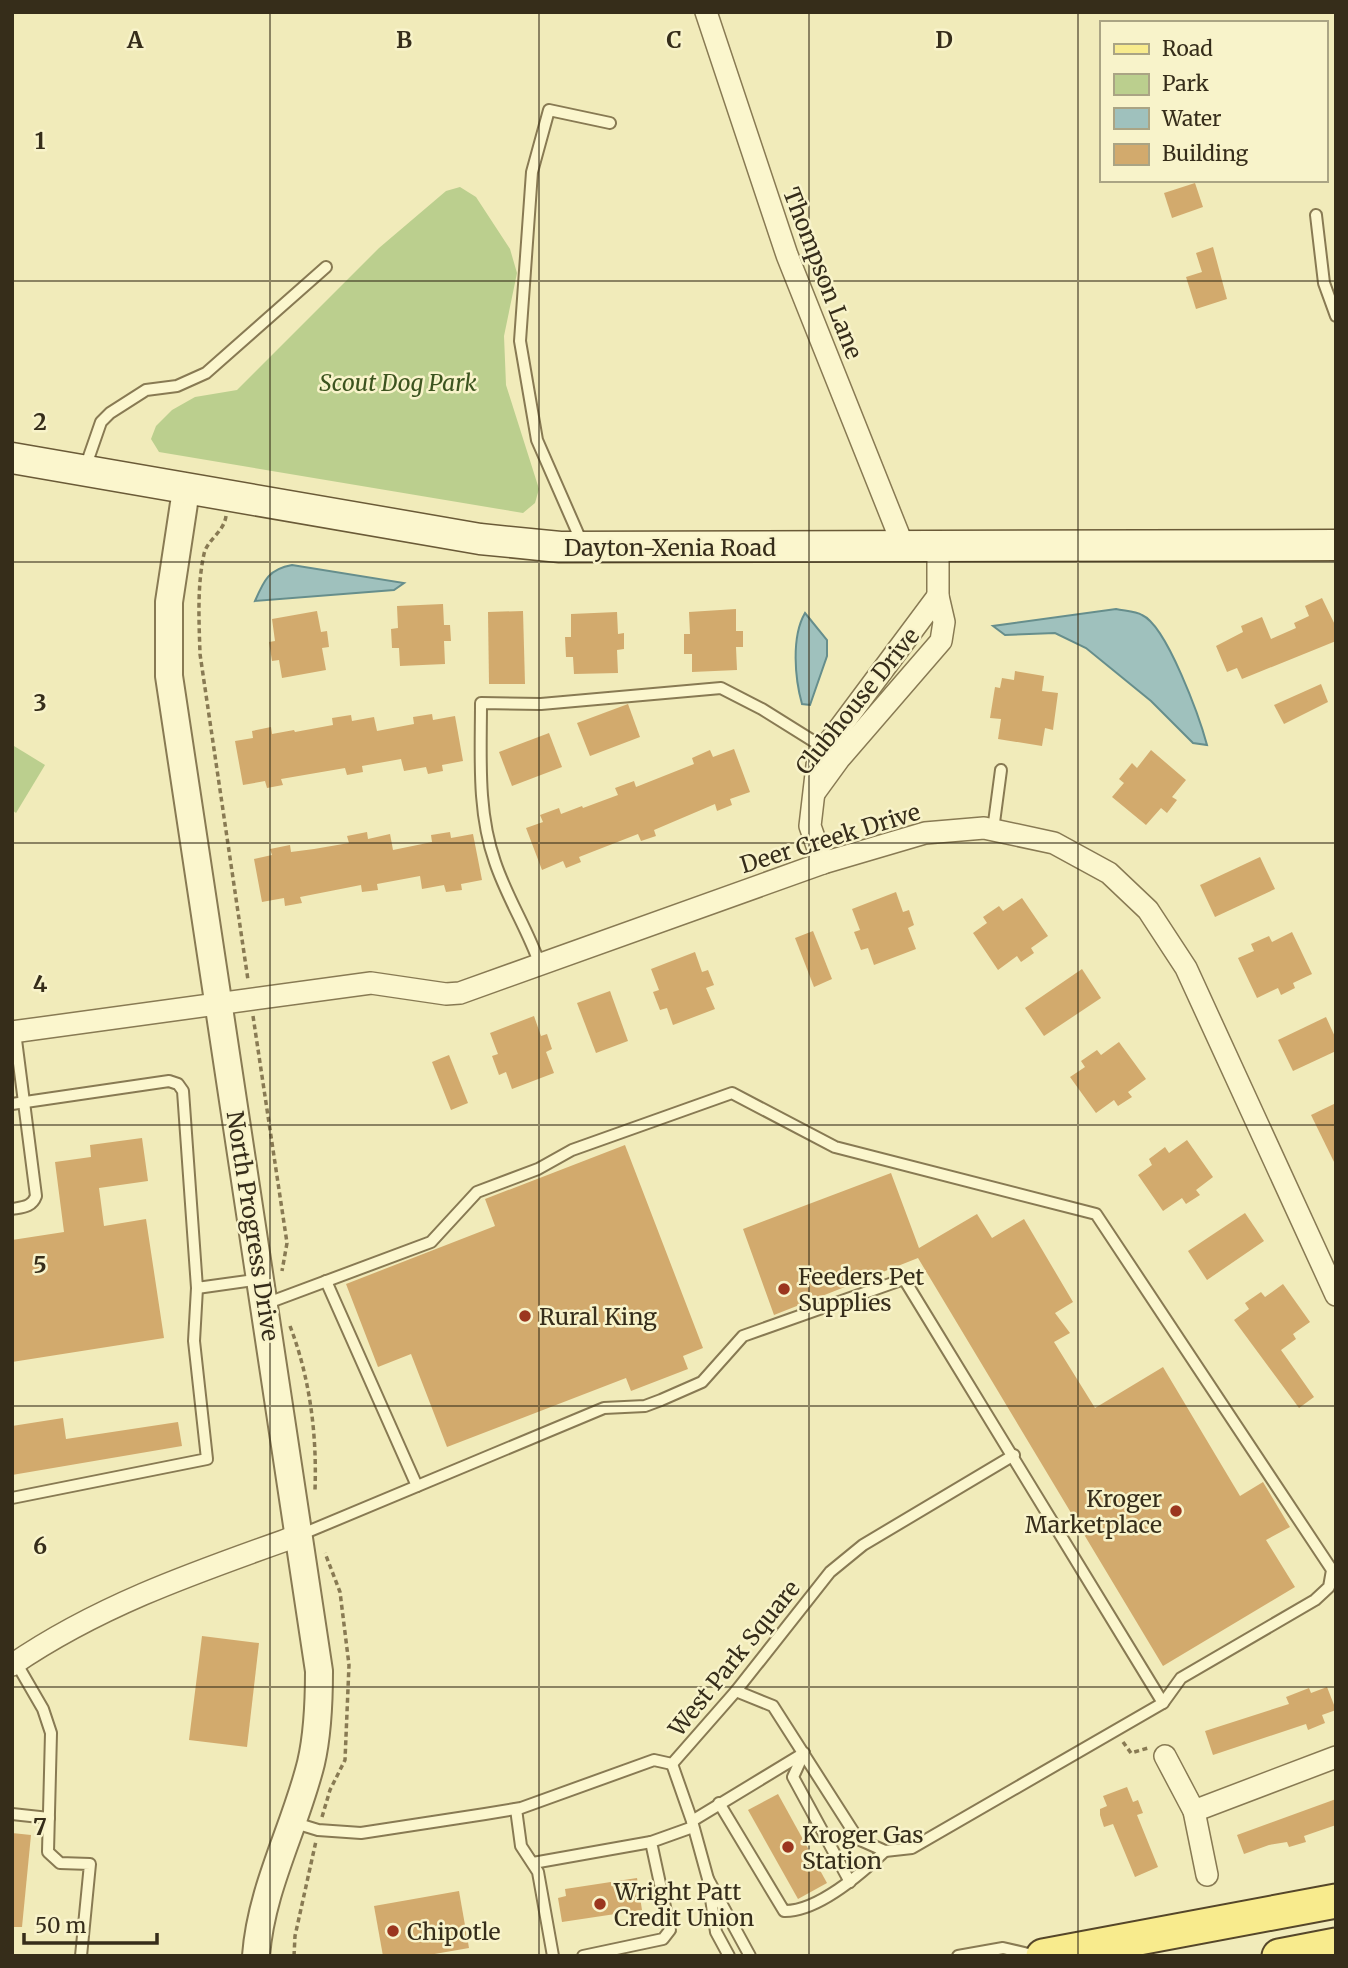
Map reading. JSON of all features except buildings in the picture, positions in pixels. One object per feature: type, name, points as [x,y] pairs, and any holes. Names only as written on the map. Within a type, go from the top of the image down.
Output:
[{"type":"main road","name":"Dayton-Xenia Road","points":[[12,458],[480,540],[584,547],[1336,545]]},
{"type":"main road","points":[[1042,1956],[1336,1901]]},
{"type":"main road","points":[[1279,1956],[1336,1945]]},
{"type":"street","name":"Thompson Lane","points":[[706,12],[783,243],[904,548]]},
{"type":"street","name":"North Progress Drive","points":[[186,490],[169,602],[169,676],[300,1535],[316,1644],[319,1694],[311,1761],[269,1885],[256,1956]]},
{"type":"street","name":"Clubhouse Drive","points":[[823,863],[810,826],[818,757],[832,753],[938,596],[938,547]]},
{"type":"street","name":"Deer Creek Drive","points":[[14,1032],[371,983],[446,994],[460,993],[823,863],[925,832],[993,830],[1054,843],[1109,873],[1148,910],[1186,968],[1336,1295]]},
{"type":"street","points":[[13,1662],[112,1606],[159,1585],[300,1535]]},
{"type":"street","points":[[1165,1756],[1194,1811],[1207,1875]]},
{"type":"street","points":[[1194,1811],[1336,1757]]},
{"type":"lane","points":[[584,547],[537,440],[520,341],[532,172],[549,110],[610,123]]},
{"type":"lane","points":[[1316,215],[1324,284],[1336,316]]},
{"type":"lane","points":[[84,470],[101,422],[110,413],[146,390],[177,386],[206,373],[326,267]]},
{"type":"lane","points":[[541,966],[527,929],[495,862],[480,796],[481,703],[541,704],[721,688],[762,709],[832,753]]},
{"type":"lane","points":[[993,830],[1001,770]]},
{"type":"lane","points":[[12,1209],[27,1207],[36,1196],[18,1102],[14,1032]]},
{"type":"lane","points":[[12,1498],[207,1459],[194,1341],[197,1288],[183,1091],[178,1084],[169,1081],[18,1102]]},
{"type":"lane","points":[[197,1288],[263,1291],[326,1281],[430,1241],[477,1192],[538,1168],[572,1150],[732,1093],[835,1147],[1096,1214],[1332,1570],[1329,1587],[1315,1600],[1181,1678],[1163,1703],[912,1848],[886,1851],[858,1839],[773,1706],[736,1691]]},
{"type":"lane","points":[[300,1535],[604,1408],[645,1406],[661,1400],[702,1382],[743,1336],[904,1279],[1014,1455],[1163,1703]]},
{"type":"lane","points":[[326,1281],[417,1486]]},
{"type":"lane","name":"West Park Square","points":[[292,1822],[318,1830],[361,1833],[516,1809],[654,1760],[672,1764],[736,1691],[830,1572],[863,1545],[1014,1455]]},
{"type":"lane","points":[[13,1662],[43,1709],[51,1733],[48,1852],[60,1863],[90,1864],[81,1956]]},
{"type":"lane","points":[[533,1863],[651,1842],[693,1824],[719,1803],[804,1753]]},
{"type":"lane","points":[[804,1753],[793,1777],[850,1882]]},
{"type":"lane","points":[[672,1764],[693,1824],[708,1879],[716,1932],[729,1956]]},
{"type":"lane","points":[[719,1803],[784,1911],[801,1909],[850,1882],[886,1851]]},
{"type":"lane","points":[[516,1809],[521,1846],[538,1872],[553,1956]]},
{"type":"lane","points":[[12,1814],[49,1818]]},
{"type":"lane","points":[[583,1956],[663,1939],[670,1930],[651,1842]]},
{"type":"lane","points":[[708,1879],[750,1956]]},
{"type":"lane","points":[[958,1956],[1003,1948],[1037,1956]]},
{"type":"path","points":[[1336,1429],[1336,1449]]},
{"type":"path","points":[[1114,1731],[1131,1753],[1157,1745],[1165,1756]]},
{"type":"green space","name":"Scout Dog Park","points":[[460,187],[476,197],[510,249],[517,273],[504,336],[506,385],[539,489],[535,503],[523,513],[159,452],[151,439],[156,426],[172,410],[195,397],[237,390],[379,248],[446,191]]},
{"type":"green space","points":[[14,746],[45,765],[16,813],[12,810]]},
{"type":"water","points":[[292,565],[404,583],[394,590],[255,601],[268,577],[278,569]]},
{"type":"water","points":[[1116,609],[1142,615],[1162,636],[1181,674],[1207,745],[1193,743],[1151,701],[1086,648],[1055,633],[1005,635],[993,626]]},
{"type":"water","points":[[805,613],[827,640],[827,656],[810,705],[802,704],[796,671],[796,646]]},
{"type":"place","name":"Feeders Pet Supplies","points":[[784,1289]]},
{"type":"place","name":"Rural King","points":[[525,1316]]},
{"type":"place","name":"Kroger Marketplace","points":[[1176,1511]]},
{"type":"place","name":"Kroger Gas Station","points":[[788,1847]]},
{"type":"place","name":"Wright Patt Credit Union","points":[[600,1904]]},
{"type":"place","name":"Chipotle","points":[[393,1931]]}]
